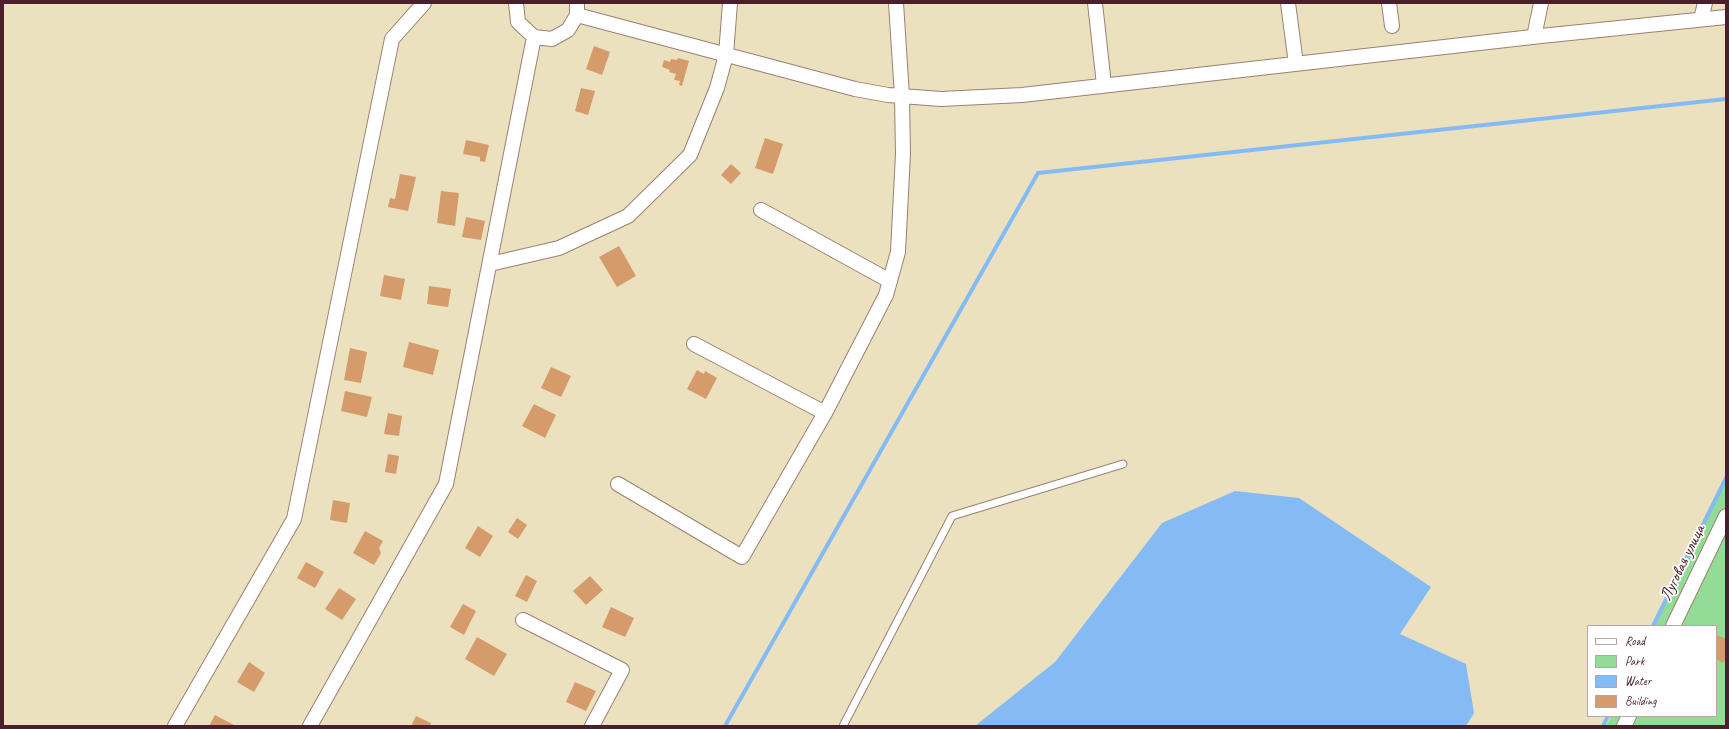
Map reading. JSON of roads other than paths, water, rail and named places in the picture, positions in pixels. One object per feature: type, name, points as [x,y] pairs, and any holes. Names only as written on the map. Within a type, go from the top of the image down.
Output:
[{"type":"street","points":[[175,726],[294,519],[392,39],[424,3]]},
{"type":"street","points":[[516,3],[518,22],[534,37],[552,39],[568,30],[577,9],[726,55],[855,89],[902,96],[941,99],[1022,95],[1534,37],[1726,17]]},
{"type":"street","points":[[490,264],[560,248],[628,216],[690,155],[717,88],[726,55],[730,3]]},
{"type":"street","points":[[618,484],[742,557],[825,412],[886,295],[890,281],[898,252],[903,154],[902,96],[896,3]]},
{"type":"street","points":[[1095,3],[1104,85]]},
{"type":"street","points":[[1288,3],[1296,64]]},
{"type":"street","points":[[1389,3],[1392,26]]},
{"type":"street","points":[[1534,37],[1541,3]]},
{"type":"street","points":[[1701,19],[1705,3]]},
{"type":"street","points":[[310,726],[446,484],[534,37]]},
{"type":"street","points":[[761,210],[890,281]]},
{"type":"street","points":[[694,344],[825,412]]},
{"type":"street","name":"Луговая улица","points":[[1673,625],[1726,516]]},
{"type":"street","points":[[523,620],[622,670],[592,726]]},
{"type":"street","points":[[1624,726],[1628,717]]},
{"type":"lane","points":[[843,726],[952,516],[1123,464]]},
{"type":"water","points":[[1235,491],[1299,498],[1431,587],[1400,634],[1466,664],[1474,713],[1466,726],[975,726],[1055,662],[1162,523]]},
{"type":"waterway","points":[[725,726],[1038,173],[1726,99]]},
{"type":"waterway","points":[[1653,625],[1726,478]]},
{"type":"waterway","points":[[1603,726],[1608,717]]}]
